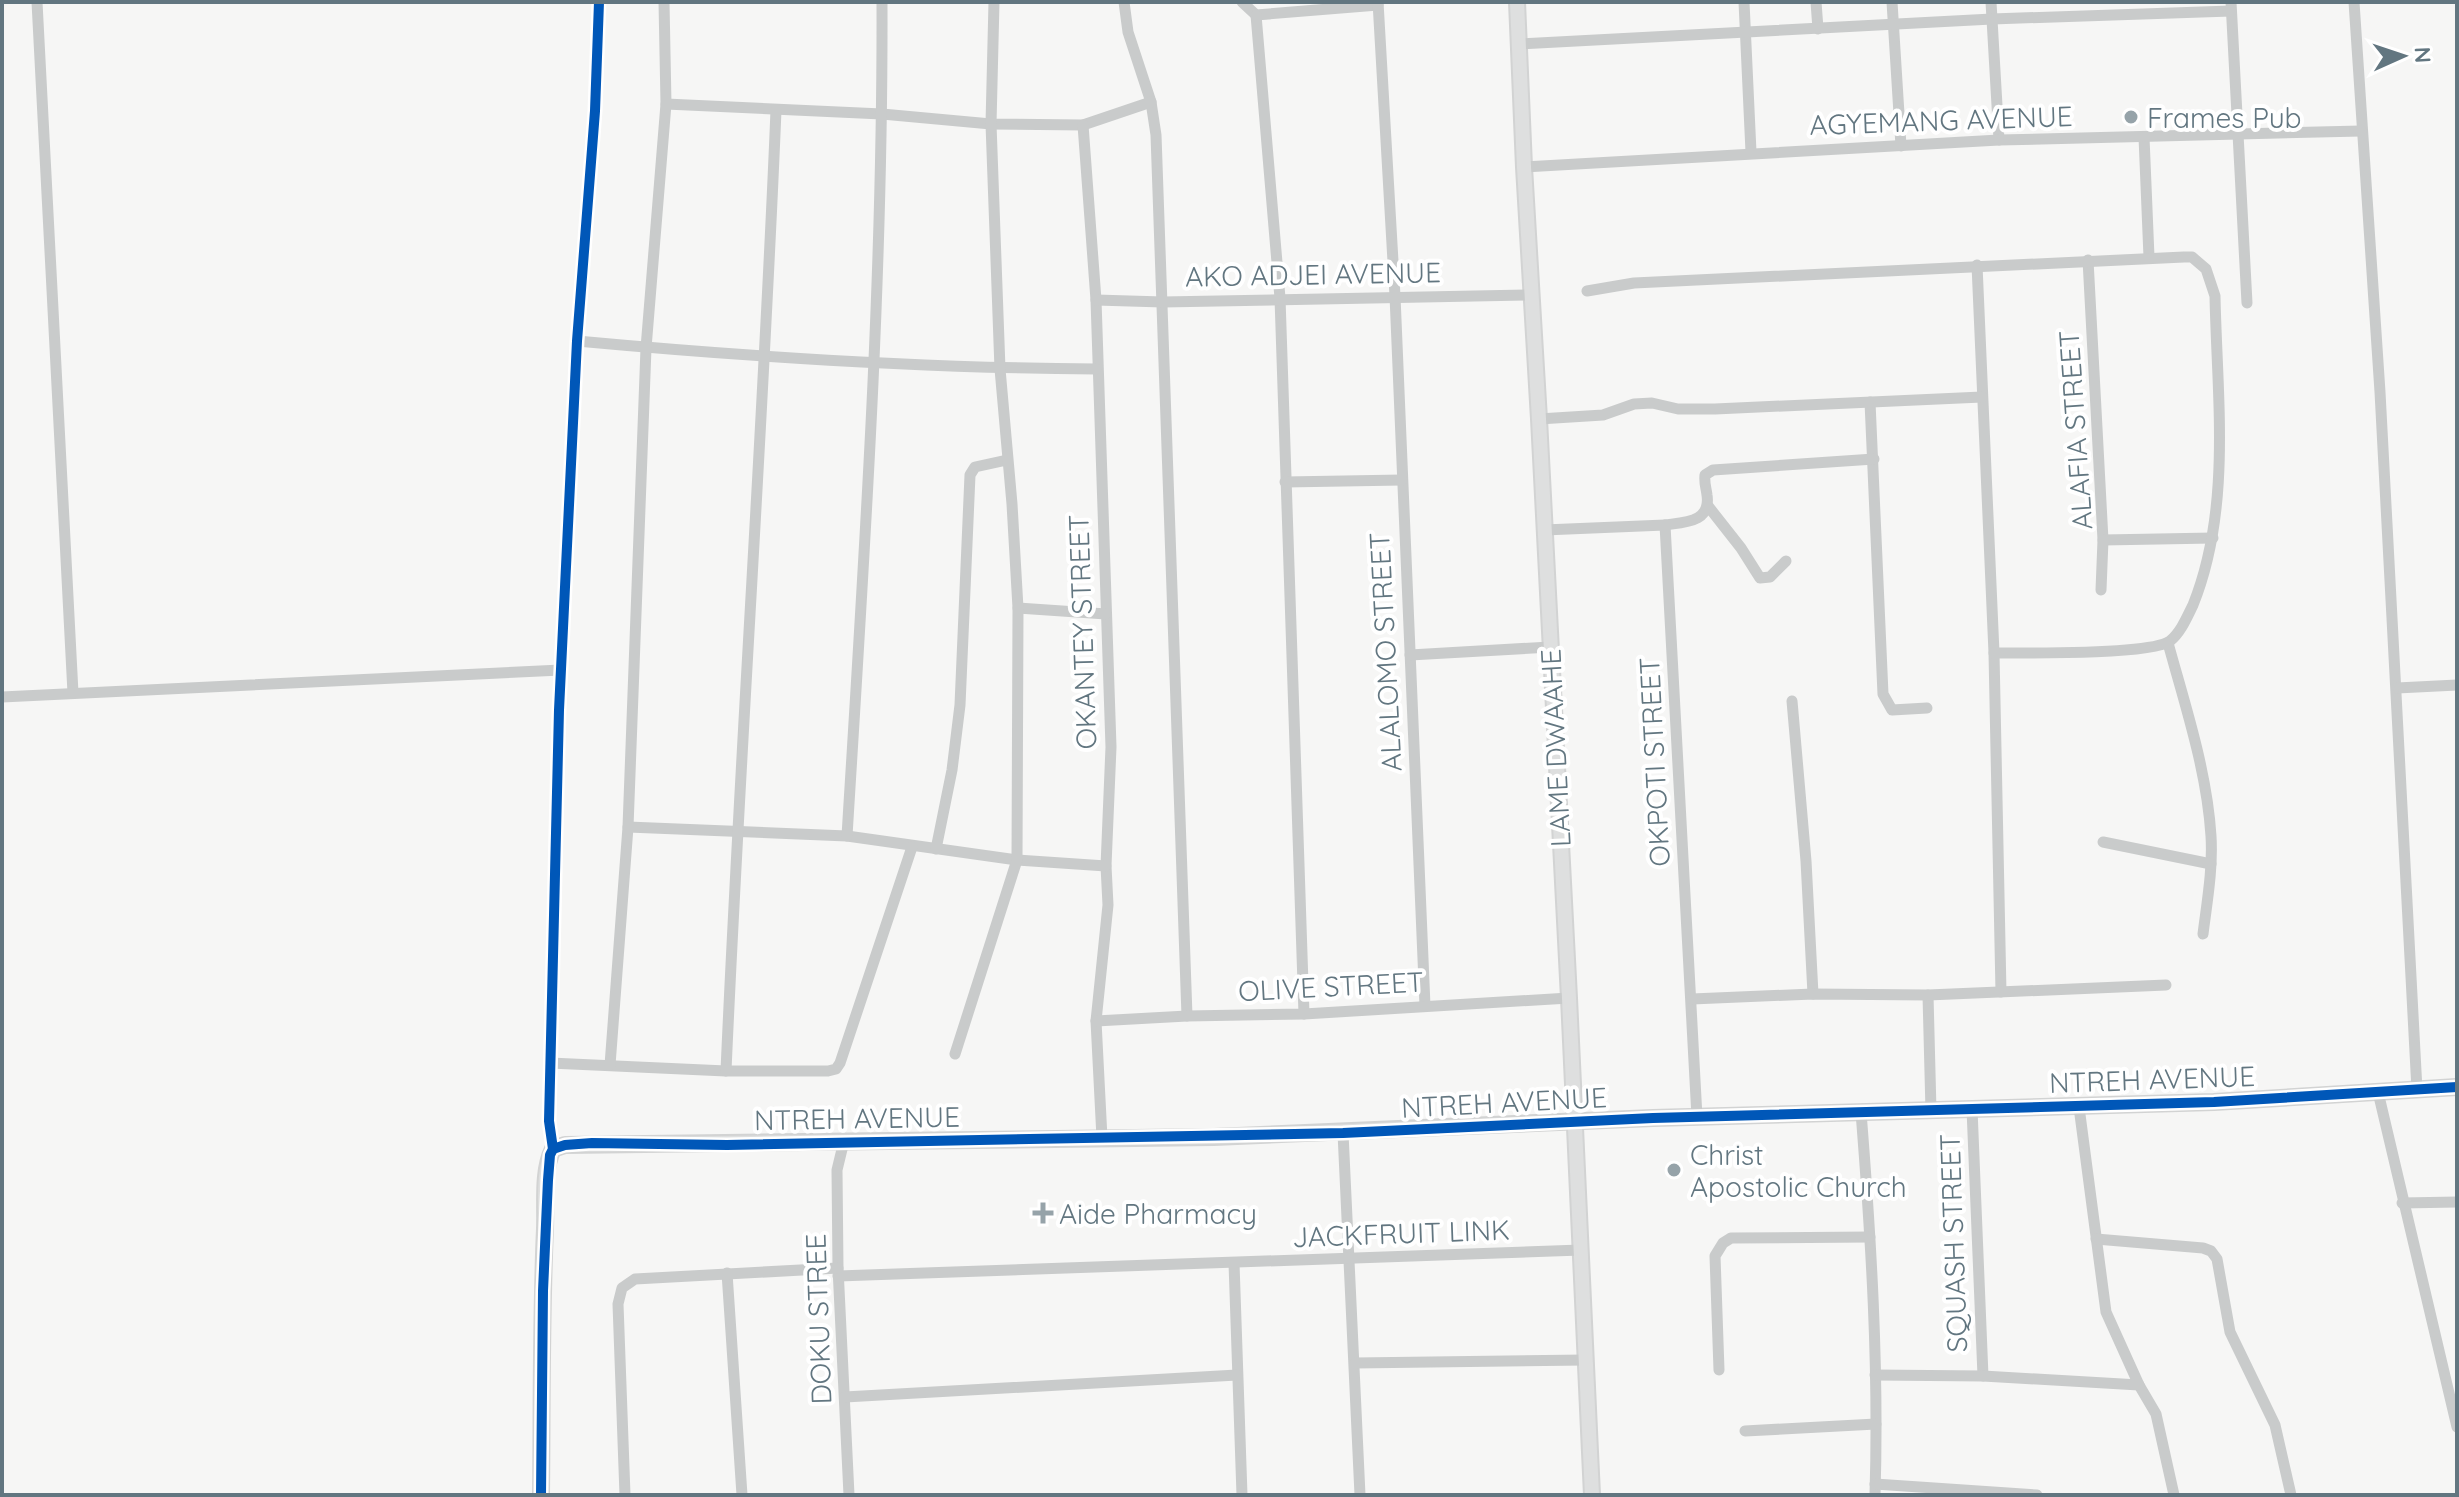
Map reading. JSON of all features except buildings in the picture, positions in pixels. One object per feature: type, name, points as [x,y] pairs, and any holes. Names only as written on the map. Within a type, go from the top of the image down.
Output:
[{"type":"street","points":[[37,2],[73,693]]},
{"type":"street","points":[[541,1495],[543,1291],[549,1163],[553,1149],[549,1121],[561,670],[577,341],[595,111],[599,2]]},
{"type":"street","points":[[610,1065],[628,827],[646,348],[666,104],[664,2]]},
{"type":"street","points":[[847,836],[875,363],[882,2]]},
{"type":"street","points":[[955,1054],[1017,860],[1018,608],[1000,369],[991,124],[994,2]]},
{"type":"street","points":[[1124,2],[1128,32],[1151,102],[1156,135],[1187,1016]]},
{"type":"street","points":[[1242,2],[1256,15],[1280,298],[1304,1014]]},
{"type":"street","name":"LAME DWAAHE","points":[[1517,2],[1592,1495]]},
{"type":"street","points":[[1744,2],[1751,152]]},
{"type":"street","points":[[1816,2],[1818,29]]},
{"type":"street","points":[[1892,2],[1901,146]]},
{"type":"street","points":[[1991,2],[1999,140]]},
{"type":"street","points":[[2131,2],[2131,15]]},
{"type":"street","points":[[2354,2],[2380,392],[2417,1090]]},
{"type":"street","points":[[1256,15],[1378,3]]},
{"type":"street","name":"ALALOMO STREET","points":[[1378,3],[1395,296],[1425,1006]]},
{"type":"street","points":[[1518,44],[1992,19],[2131,15],[2231,6],[2247,303]]},
{"type":"street","points":[[666,104],[882,114],[991,124],[1083,125],[1151,102]]},
{"type":"street","points":[[726,1071],[736,832],[766,357],[776,110]]},
{"type":"street","name":"OKANTEY STREET","points":[[1083,125],[1096,300],[1111,747],[1106,866],[1108,905],[1096,1021],[1102,1138]]},
{"type":"street","name":"AGYEMANG AVENUE","points":[[1524,167],[1999,140],[2361,131]]},
{"type":"street","points":[[2144,137],[2149,257]]},
{"type":"street","points":[[1587,291],[1646,283],[1977,265],[2149,257],[2192,257],[2200,261],[2211,278],[2215,296],[2218,472],[2213,538],[2189,613],[2168,643],[2078,652],[1994,653]]},
{"type":"street","name":"ALAFIA STREET","points":[[2088,260],[2103,540],[2213,538]]},
{"type":"street","points":[[1977,265],[1994,653],[2001,992]]},
{"type":"street","name":"AKO ADJEI AVENUE","points":[[1096,300],[1163,302],[1531,295]]},
{"type":"street","points":[[577,341],[875,363],[1000,369],[1096,369]]},
{"type":"street","points":[[1539,419],[1603,415],[1621,407],[1643,403],[1678,409],[1715,409],[1982,397]]},
{"type":"street","points":[[1870,402],[1883,694],[1892,710],[1927,708]]},
{"type":"street","points":[[1786,561],[1770,577],[1760,578],[1708,506],[1705,475],[1713,470],[1874,459]]},
{"type":"street","points":[[936,849],[952,770],[960,705],[970,475],[975,467],[1007,460]]},
{"type":"street","points":[[1285,482],[1402,480]]},
{"type":"street","points":[[1544,530],[1693,521],[1705,514],[1708,506]]},
{"type":"street","name":"OKPOTI STREET","points":[[1665,525],[1697,1117]]},
{"type":"street","points":[[2101,590],[2103,540]]},
{"type":"street","points":[[1018,608],[1106,614]]},
{"type":"street","points":[[2168,643],[2202,776],[2211,835],[2203,934]]},
{"type":"street","points":[[1410,655],[1550,647]]},
{"type":"street","points":[[2,697],[561,670]]},
{"type":"street","points":[[2397,688],[2457,685]]},
{"type":"street","points":[[1792,701],[1806,861],[1813,994]]},
{"type":"street","points":[[628,827],[847,836],[1017,860],[1106,866]]},
{"type":"street","points":[[2103,842],[2211,864]]},
{"type":"street","points":[[550,1063],[726,1071],[836,1069],[912,847]]},
{"type":"street","points":[[1692,999],[1813,994],[1928,995],[2166,985]]},
{"type":"street","points":[[1928,995],[1931,1111]]},
{"type":"street","name":"OLIVE STREET","points":[[1096,1021],[1304,1014],[1569,998]]},
{"type":"street","name":"NTREH AVENUE","points":[[553,1149],[592,1143],[727,1145],[1343,1133],[1697,1117],[2079,1107],[2457,1087]]},
{"type":"street","points":[[2378,1092],[2457,1427]]},
{"type":"street","points":[[2079,1107],[2106,1312],[2139,1385],[2156,1414],[2174,1495]]},
{"type":"street","name":"SQUASH STREET","points":[[1972,1109],[1983,1376]]},
{"type":"street","points":[[1861,1112],[1870,1237],[1875,1489],[2037,1495]]},
{"type":"street","points":[[1343,1133],[1360,1495]]},
{"type":"street","name":"DOKU STREE","points":[[844,1141],[837,1170],[838,1272],[849,1495]]},
{"type":"street","points":[[2402,1203],[2457,1202]]},
{"type":"street","points":[[1719,1370],[1715,1256],[1723,1243],[1731,1238],[1870,1237]]},
{"type":"street","points":[[2096,1239],[2211,1251],[2217,1259],[2230,1332],[2275,1425],[2291,1495]]},
{"type":"street","name":"JACKFRUIT LINK","points":[[625,1495],[618,1304],[622,1288],[635,1279],[727,1273],[1234,1263],[1581,1250]]},
{"type":"street","points":[[1234,1263],[1242,1495]]},
{"type":"street","points":[[727,1273],[742,1495]]},
{"type":"street","points":[[1355,1363],[1585,1360]]},
{"type":"street","points":[[845,1397],[1237,1375]]},
{"type":"street","points":[[1875,1375],[1983,1376],[2139,1385]]},
{"type":"street","points":[[1745,1431],[1876,1424]]},
{"type":"cycle path","points":[[541,1495],[543,1291],[548,1180],[553,1149],[549,1121],[559,710],[577,341],[595,111],[599,2]]},
{"type":"cycle path","points":[[553,1149],[592,1143],[727,1145],[1343,1133],[1653,1118],[2214,1102],[2457,1087]]},
{"type":"place","name":"Frames Pub","points":[[2131,117]]},
{"type":"place","name":"Christ Apostolic Church","points":[[1674,1170]]},
{"type":"place","name":"Aide Pharmacy","points":[[1043,1213]]}]
